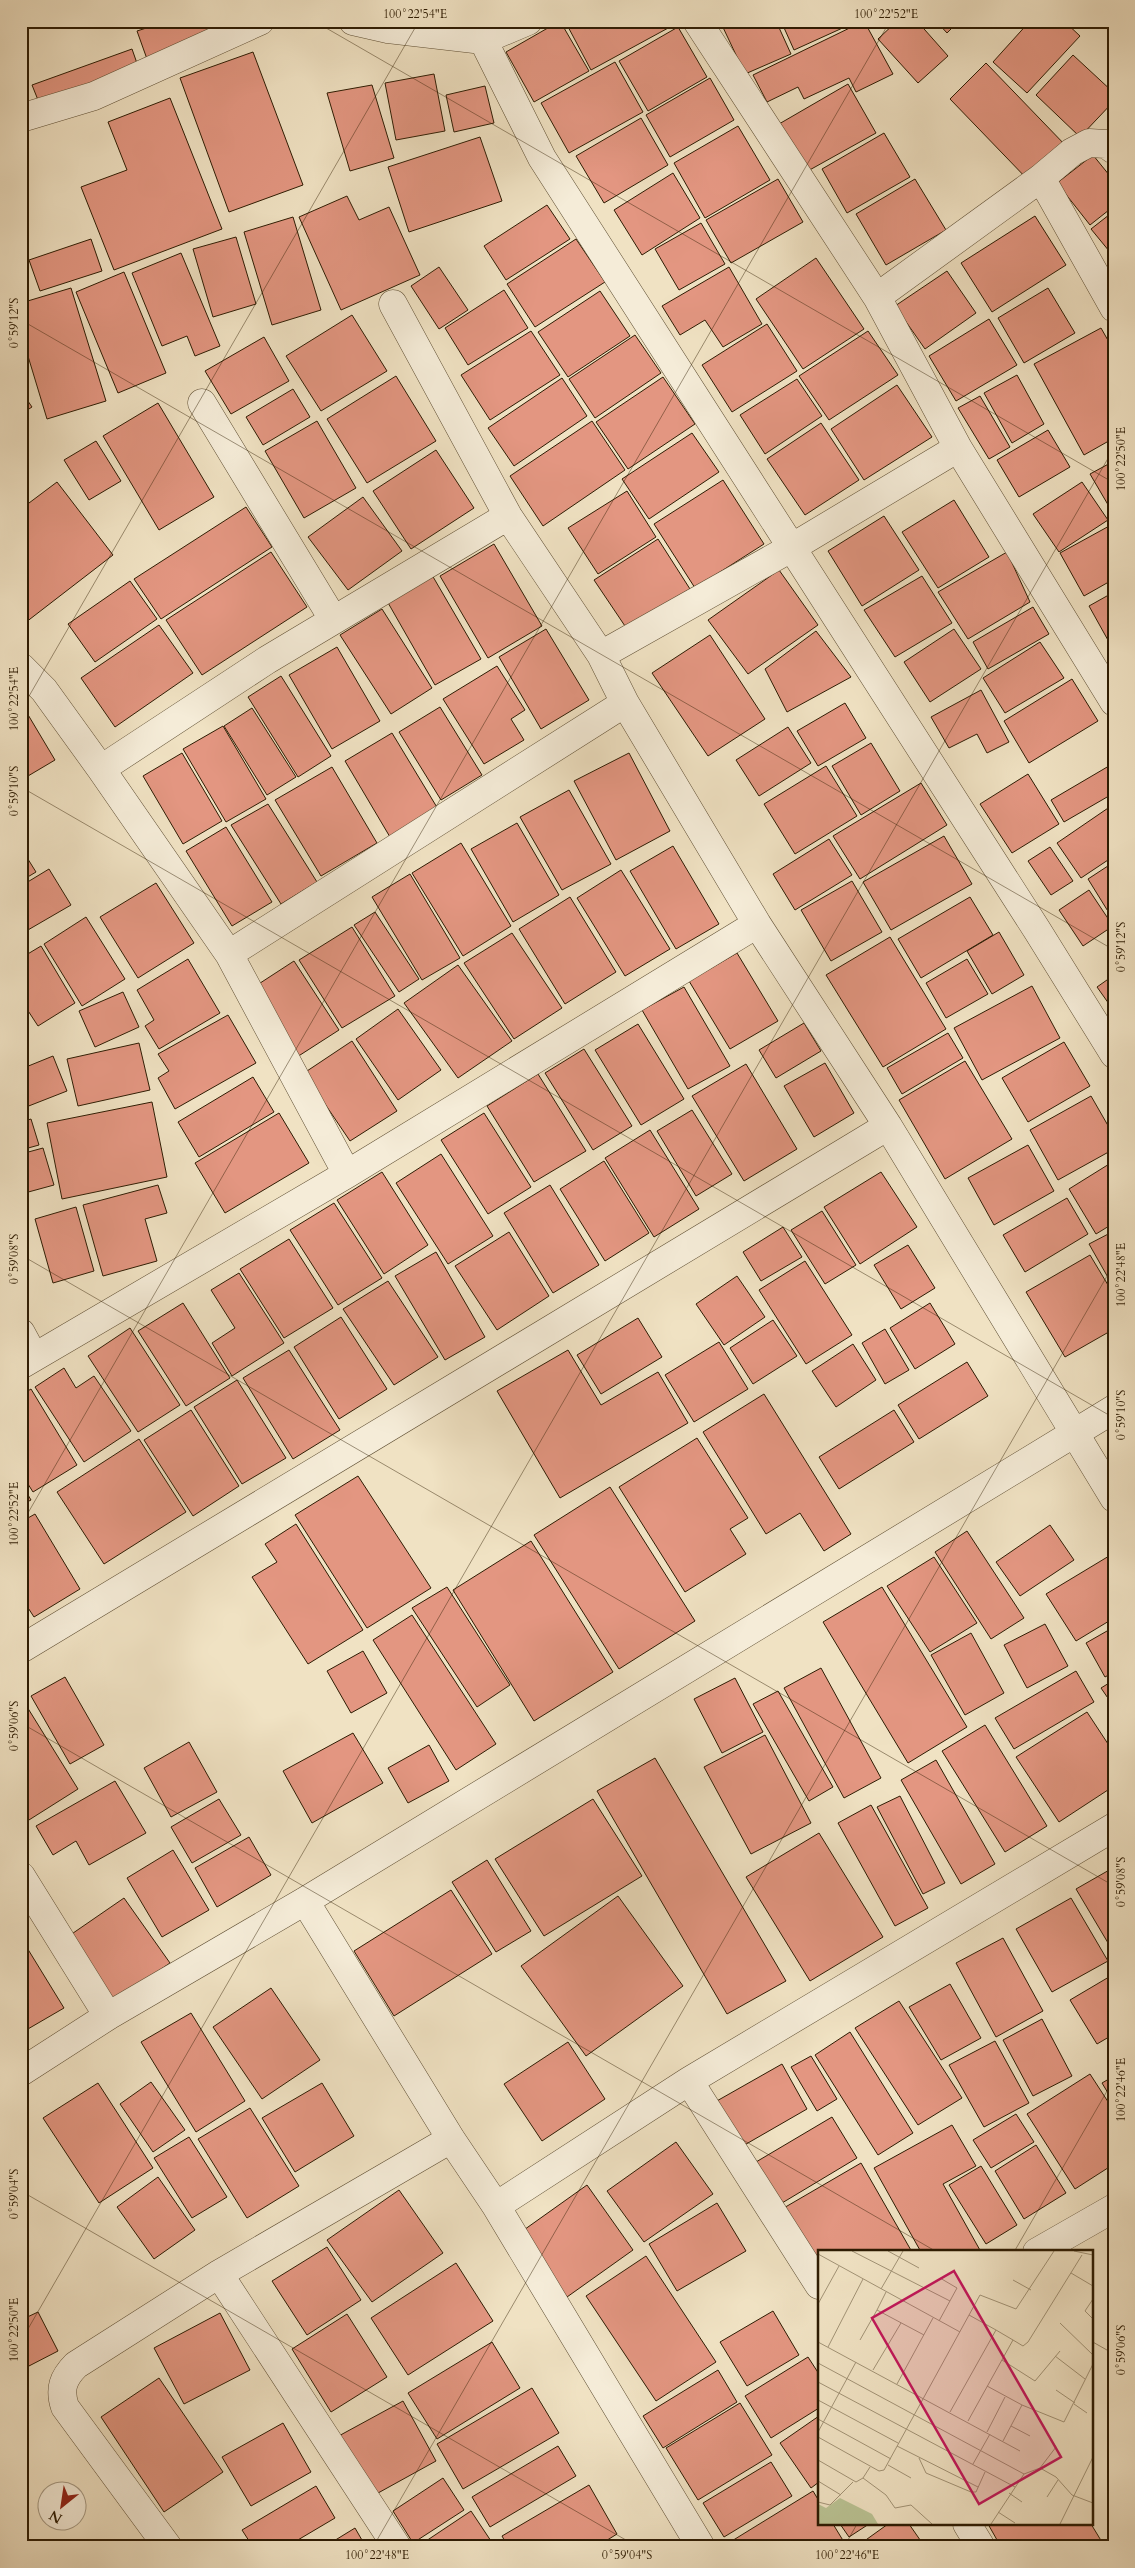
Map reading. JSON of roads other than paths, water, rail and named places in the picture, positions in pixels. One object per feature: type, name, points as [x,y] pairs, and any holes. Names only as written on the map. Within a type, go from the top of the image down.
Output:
[{"type":"street","points":[[21,118],[94,96],[260,21]]},
{"type":"street","points":[[353,21],[388,29],[483,40],[528,21]]},
{"type":"street","points":[[697,21],[877,297],[958,448],[1114,702]]},
{"type":"street","points":[[483,40],[542,158],[1037,930],[1114,1054]]},
{"type":"street","points":[[877,297],[1041,178],[1072,152],[1089,144],[1106,144],[1114,150]]},
{"type":"street","points":[[1041,178],[1114,308]]},
{"type":"street","points":[[392,304],[508,516],[601,655],[625,703],[756,924],[888,1126],[1114,1498]]},
{"type":"street","points":[[202,403],[333,619]]},
{"type":"street","points":[[601,655],[791,548],[958,448]]},
{"type":"street","points":[[101,769],[333,619],[508,516]]},
{"type":"street","points":[[21,667],[44,690],[229,954],[347,1174]]},
{"type":"street","points":[[229,954],[625,703]]},
{"type":"street","points":[[21,1333],[27,1361],[347,1174],[756,924]]},
{"type":"street","points":[[21,1649],[888,1126]]},
{"type":"street","points":[[21,2072],[108,2016],[305,1901],[1114,1409]]},
{"type":"street","points":[[496,2206],[689,2082],[1114,1827]]},
{"type":"street","points":[[21,1876],[108,2016]]},
{"type":"street","points":[[305,1901],[451,2138],[496,2206],[701,2547]]},
{"type":"street","points":[[689,2082],[818,2283]]},
{"type":"street","points":[[168,2547],[65,2408],[60,2394],[65,2376],[76,2365],[219,2274],[451,2138]]},
{"type":"street","points":[[1040,2250],[1114,2208]]},
{"type":"street","points":[[219,2274],[397,2547]]},
{"type":"street","points":[[968,2526],[981,2547]]}]
